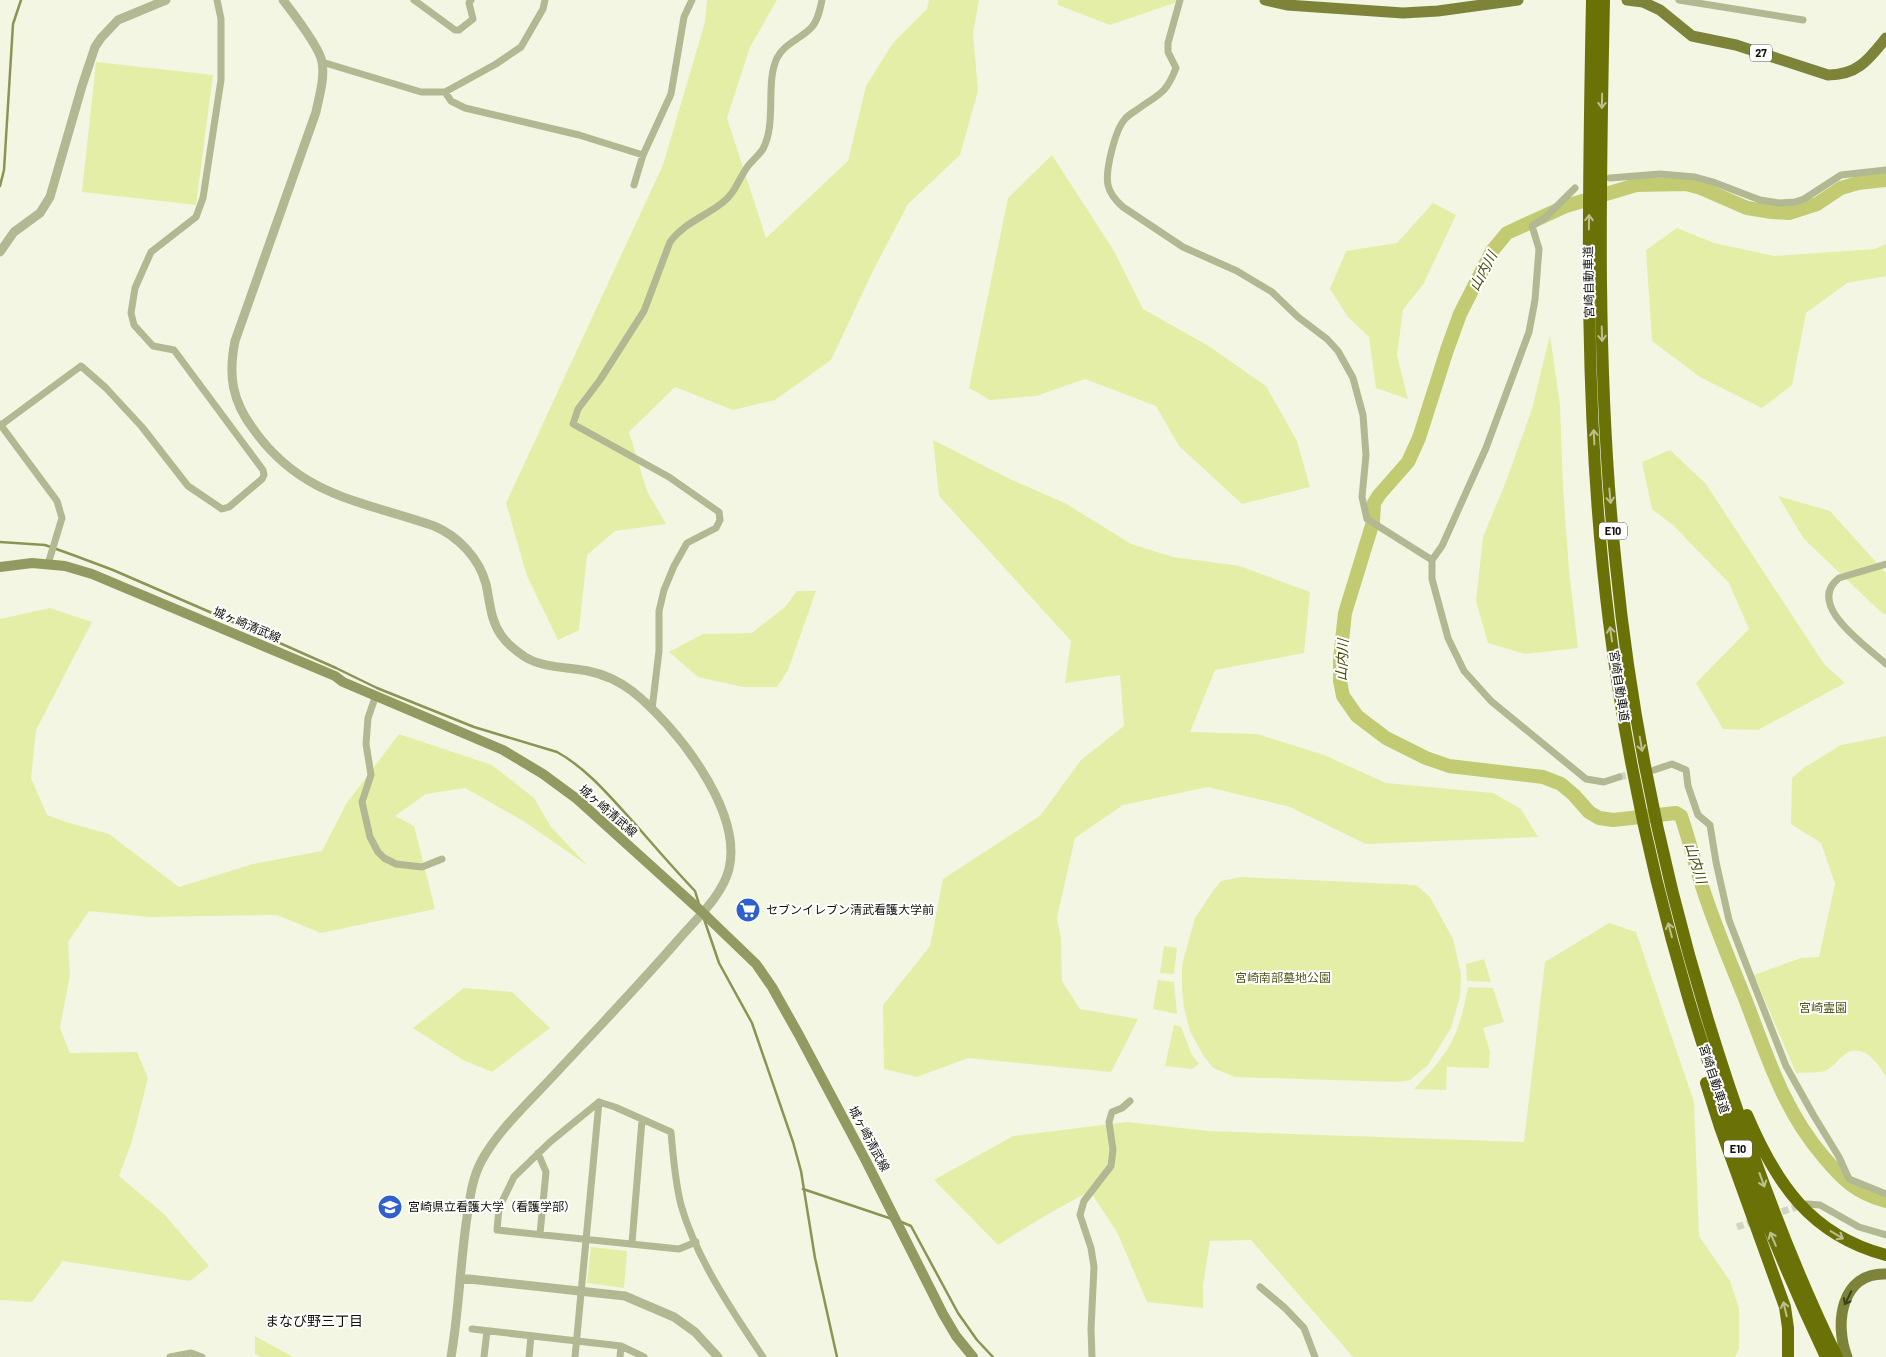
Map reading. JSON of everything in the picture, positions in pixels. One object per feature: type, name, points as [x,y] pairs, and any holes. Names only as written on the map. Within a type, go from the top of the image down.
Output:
[{"type":"highway","name":"宮崎自動車道","points":[[1592,0],[1588,235],[1590,360],[1597,488],[1609,620],[1630,750],[1650,851],[1682,977],[1705,1053],[1746,1174],[1779,1253],[1823,1339]]},
{"type":"highway","name":"宮崎自動車道","points":[[1604,0],[1601,290],[1604,404],[1616,566],[1630,676],[1658,834],[1693,969],[1717,1051],[1767,1194],[1816,1311],[1823,1339]]},
{"type":"highway","points":[[1603,72],[1609,45],[1611,0]]},
{"type":"highway","points":[[1682,977],[1693,1038],[1720,1127],[1785,1307],[1788,1328],[1788,1357]]},
{"type":"highway","points":[[1717,1051],[1766,1156],[1786,1188],[1820,1224],[1862,1248],[1886,1255]]},
{"type":"highway","points":[[1816,1311],[1842,1357]]},
{"type":"highway","points":[[1823,1339],[1826,1357]]},
{"type":"highway","points":[[1823,1339],[1837,1357]]},
{"type":"main road","points":[[1265,0],[1287,5],[1403,13],[1438,11],[1518,0]]},
{"type":"main road","name":"27","points":[[1636,1],[1660,10],[1692,36],[1736,45],[1828,75],[1842,75],[1854,70],[1870,59],[1886,38]]},
{"type":"main road","name":"城ヶ崎清武線","points":[[0,567],[32,562],[65,566],[92,574],[149,596],[503,750],[544,774],[577,799],[756,964],[772,987],[866,1161],[943,1314],[956,1336],[973,1357]]},
{"type":"main road","points":[[1847,1357],[1841,1332],[1842,1311],[1848,1296],[1858,1283],[1864,1279],[1877,1274],[1886,1274]]},
{"type":"street","points":[[0,252],[14,232],[40,213],[50,197],[82,86],[95,47],[100,38],[118,20],[166,0]]},
{"type":"street","points":[[48,564],[62,518],[57,501],[1,425],[81,366],[106,388],[142,427],[188,486],[222,509],[229,507],[262,479],[263,470],[174,350],[153,346],[134,325],[131,313],[136,288],[151,252],[196,217],[201,206],[221,80],[221,19],[217,0]]},
{"type":"street","points":[[283,0],[317,50],[322,62],[321,88],[316,112],[235,340],[232,354],[232,384],[241,410],[274,456],[305,480],[340,496],[434,526],[446,531],[461,543],[474,558],[481,572],[486,585],[491,614],[502,637],[510,646],[528,659],[541,664],[589,671],[616,681],[631,690],[652,709],[706,776],[719,799],[726,819],[730,852],[728,869],[705,915],[510,1123],[482,1161],[471,1188],[451,1357]]},
{"type":"street","points":[[414,0],[455,30],[459,30],[472,19],[469,4],[471,0]]},
{"type":"street","points":[[322,62],[421,92],[445,92],[496,64],[521,47],[543,9],[545,0]]},
{"type":"street","points":[[634,185],[643,155],[671,94],[684,17],[692,0]]},
{"type":"street","points":[[652,709],[659,651],[658,610],[664,590],[674,566],[687,543],[716,528],[720,520],[719,512],[669,476],[573,424],[574,418],[578,409],[600,380],[644,311],[670,242],[691,221],[709,212],[728,198],[745,171],[763,149],[770,119],[775,64],[784,48],[812,27],[817,18],[822,0]]},
{"type":"street","points":[[1180,0],[1168,43],[1168,52],[1176,68],[1163,94],[1125,118],[1111,154],[1107,181],[1110,192],[1123,207],[1163,235],[1183,247],[1237,271],[1272,292],[1298,317],[1327,339],[1338,352],[1353,378],[1363,415],[1366,455],[1362,497],[1367,519],[1432,560]]},
{"type":"street","points":[[1679,0],[1803,20]]},
{"type":"street","points":[[445,92],[451,101],[465,108],[579,136],[643,155]]},
{"type":"street","points":[[1610,178],[1660,174],[1694,177],[1713,182],[1760,200],[1779,203],[1795,202],[1804,199],[1841,175],[1886,170]]},
{"type":"street","points":[[1575,188],[1546,216],[1532,226],[1539,249],[1535,300],[1529,332],[1486,448],[1442,546],[1432,560],[1432,579],[1448,638],[1464,671],[1491,701],[1586,780],[1604,782],[1619,777]]},
{"type":"street","points":[[1886,564],[1840,578],[1834,583],[1829,597],[1829,606],[1846,630],[1886,664]]},
{"type":"street","points":[[376,695],[368,718],[366,744],[370,775],[362,802],[370,837],[378,852],[396,864],[422,867],[442,859]]},
{"type":"street","points":[[1654,770],[1672,764],[1686,770],[1688,786],[1698,815],[1710,825],[1729,920],[1786,1066],[1839,1157],[1849,1179],[1886,1194]]},
{"type":"street","points":[[1092,1357],[1091,1329],[1094,1267],[1091,1248],[1080,1216],[1084,1201],[1111,1166],[1113,1150],[1109,1122],[1112,1112],[1122,1108],[1130,1101]]},
{"type":"street","points":[[599,1102],[616,1107],[671,1132],[681,1204],[696,1242],[728,1304],[762,1357]]},
{"type":"street","points":[[599,1102],[586,1111],[514,1177],[499,1208],[497,1230],[679,1249],[696,1242]]},
{"type":"street","points":[[575,1357],[599,1102]]},
{"type":"street","points":[[632,1243],[642,1120]]},
{"type":"street","points":[[538,1154],[546,1172],[540,1234]]},
{"type":"street","points":[[1807,1204],[1820,1205],[1859,1227],[1886,1235]]},
{"type":"street","points":[[460,1278],[624,1296],[674,1317],[695,1332],[718,1357]]},
{"type":"street","points":[[1260,1287],[1285,1308],[1304,1328],[1315,1357]]},
{"type":"street","points":[[472,1329],[622,1346],[644,1357]]},
{"type":"street","points":[[484,1357],[487,1331]]},
{"type":"street","points":[[529,1357],[531,1336]]},
{"type":"street","points":[[620,1357],[622,1346]]},
{"type":"street","points":[[170,1357],[191,1353],[202,1357]]},
{"type":"green space","points":[[707,0],[777,0],[750,47],[727,118],[766,238],[848,161],[866,86],[893,43],[927,9],[929,0],[979,0],[973,33],[978,91],[960,155],[908,204],[873,271],[831,360],[775,400],[733,410],[675,387],[629,432],[647,491],[666,524],[615,531],[587,555],[579,630],[558,640],[527,576],[506,503],[663,165],[705,22]]},
{"type":"green space","points":[[1058,0],[1183,0],[1110,25],[1058,5]]},
{"type":"green space","points":[[96,62],[213,75],[196,205],[82,192]]},
{"type":"green space","points":[[1052,155],[1114,251],[1143,309],[1207,345],[1266,386],[1297,441],[1310,487],[1242,504],[1179,446],[1156,406],[1085,379],[1036,396],[990,400],[969,388],[1008,198]]},
{"type":"green space","points":[[1433,203],[1456,215],[1424,283],[1403,310],[1397,355],[1408,399],[1376,388],[1369,337],[1348,317],[1330,289],[1346,251],[1397,243]]},
{"type":"green space","points":[[1677,228],[1714,243],[1774,256],[1875,249],[1886,244],[1886,276],[1847,283],[1806,313],[1792,385],[1762,408],[1700,377],[1652,341],[1646,250]]},
{"type":"green space","points":[[1550,335],[1560,405],[1569,570],[1578,648],[1525,654],[1488,643],[1476,601],[1483,537],[1505,484],[1532,409]]},
{"type":"green space","points":[[933,440],[1012,480],[1065,503],[1131,544],[1173,557],[1240,566],[1310,592],[1304,653],[1215,670],[1190,732],[1257,734],[1324,755],[1386,783],[1493,793],[1521,809],[1538,837],[1366,844],[1290,807],[1208,787],[1123,805],[1075,838],[1057,918],[1061,939],[1062,981],[1080,1009],[1138,1019],[1111,1072],[968,1058],[917,1077],[884,1069],[883,1005],[930,946],[943,879],[1040,816],[1081,760],[1124,726],[1120,675],[1065,683],[1071,641],[939,496]]},
{"type":"green space","points":[[1670,450],[1706,484],[1824,664],[1845,683],[1758,730],[1723,729],[1696,683],[1749,629],[1729,583],[1674,526],[1652,509],[1642,462]]},
{"type":"green space","points":[[1778,496],[1830,511],[1886,573],[1886,614],[1883,614],[1804,539]]},
{"type":"green space","points":[[797,591],[816,591],[788,670],[777,687],[743,687],[698,677],[669,652],[703,634],[752,633],[785,607]]},
{"type":"green space","points":[[50,608],[92,622],[36,730],[31,778],[47,815],[109,834],[179,887],[253,864],[322,851],[346,804],[399,734],[492,765],[534,798],[551,827],[588,866],[525,822],[465,788],[426,794],[395,816],[414,826],[435,909],[321,933],[277,915],[149,917],[89,911],[68,942],[70,975],[60,1028],[70,1053],[137,1052],[148,1078],[132,1141],[119,1176],[164,1214],[209,1266],[190,1281],[63,1261],[32,1302],[0,1300],[0,619]]},
{"type":"green space","name":"宮崎霊園","points":[[1886,736],[1886,1077],[1869,1055],[1857,1051],[1851,1051],[1844,1055],[1827,1070],[1796,1073],[1754,975],[1801,958],[1819,957],[1835,884],[1821,843],[1791,824],[1792,778],[1805,767],[1841,745]]},
{"type":"green space","name":"宮崎南部墓地公園","points":[[1241,877],[1416,885],[1430,897],[1453,939],[1461,974],[1460,996],[1451,1028],[1428,1065],[1410,1080],[1398,1082],[1235,1077],[1213,1068],[1203,1055],[1190,1031],[1184,1008],[1182,965],[1195,918],[1213,891],[1221,881]]},
{"type":"green space","points":[[1609,923],[1636,932],[1694,1102],[1699,1236],[1730,1281],[1739,1308],[1739,1349],[1735,1357],[1353,1357],[1251,1240],[1210,1241],[1203,1285],[1203,1308],[1147,1302],[1117,1232],[1090,1191],[998,1245],[934,1180],[1013,1136],[1127,1122],[1209,1131],[1524,1142],[1545,962]]},
{"type":"green space","points":[[1164,946],[1177,948],[1174,974],[1160,973]]},
{"type":"green space","points":[[1484,959],[1491,982],[1467,981],[1466,964]]},
{"type":"green space","points":[[1158,980],[1174,982],[1177,1014],[1153,1009]]},
{"type":"green space","points":[[1468,987],[1493,988],[1504,1022],[1483,1028],[1490,1052],[1489,1068],[1447,1067],[1446,1090],[1414,1089],[1436,1065],[1451,1043],[1461,1019]]},
{"type":"green space","points":[[464,988],[512,992],[550,1028],[492,1072],[463,1060],[413,1028]]},
{"type":"green space","points":[[1174,1025],[1181,1027],[1192,1055],[1199,1064],[1192,1069],[1165,1066]]},
{"type":"green space","points":[[591,1247],[627,1251],[624,1288],[587,1283]]},
{"type":"green space","points":[[255,1336],[293,1357],[261,1357],[255,1354]]},
{"type":"waterway","points":[[0,186],[4,170],[13,24],[21,0]]},
{"type":"waterway","name":"山内川","points":[[1886,180],[1858,183],[1841,188],[1817,204],[1789,213],[1747,208],[1701,188],[1686,184],[1636,185],[1566,206],[1507,233],[1492,251],[1460,314],[1419,438],[1408,462],[1374,503],[1373,522],[1345,613],[1340,659],[1340,681],[1343,696],[1357,716],[1386,738],[1426,758],[1449,766],[1543,777],[1561,784],[1589,812],[1599,818],[1613,820],[1676,813],[1681,816],[1714,922],[1769,1062],[1797,1121],[1823,1156],[1850,1184],[1866,1194],[1886,1201]]},
{"type":"waterway","points":[[0,542],[45,545],[113,570],[336,668],[377,688],[474,727],[557,752],[579,767],[609,795],[695,891],[699,904]]},
{"type":"waterway","points":[[704,919],[719,963],[752,1023],[793,1142],[801,1171],[815,1258],[837,1357]]},
{"type":"waterway","points":[[803,1189],[892,1219]]},
{"type":"waterway","points":[[899,1221],[911,1226],[958,1313],[977,1340],[993,1357]]},
{"type":"tunnel","points":[[1619,777],[1637,773]]},
{"type":"tunnel","points":[[1772,1215],[1802,1205]]},
{"type":"tunnel","points":[[1737,1227],[1757,1220]]},
{"type":"place","name":"セブンイレブン清武看護大学前","points":[[748,910]]},
{"type":"place","name":"宮崎県立看護大学（看護学部）","points":[[390,1207]]},
{"type":"district","name":"まなび野三丁目","points":[[314,1321]]}]
